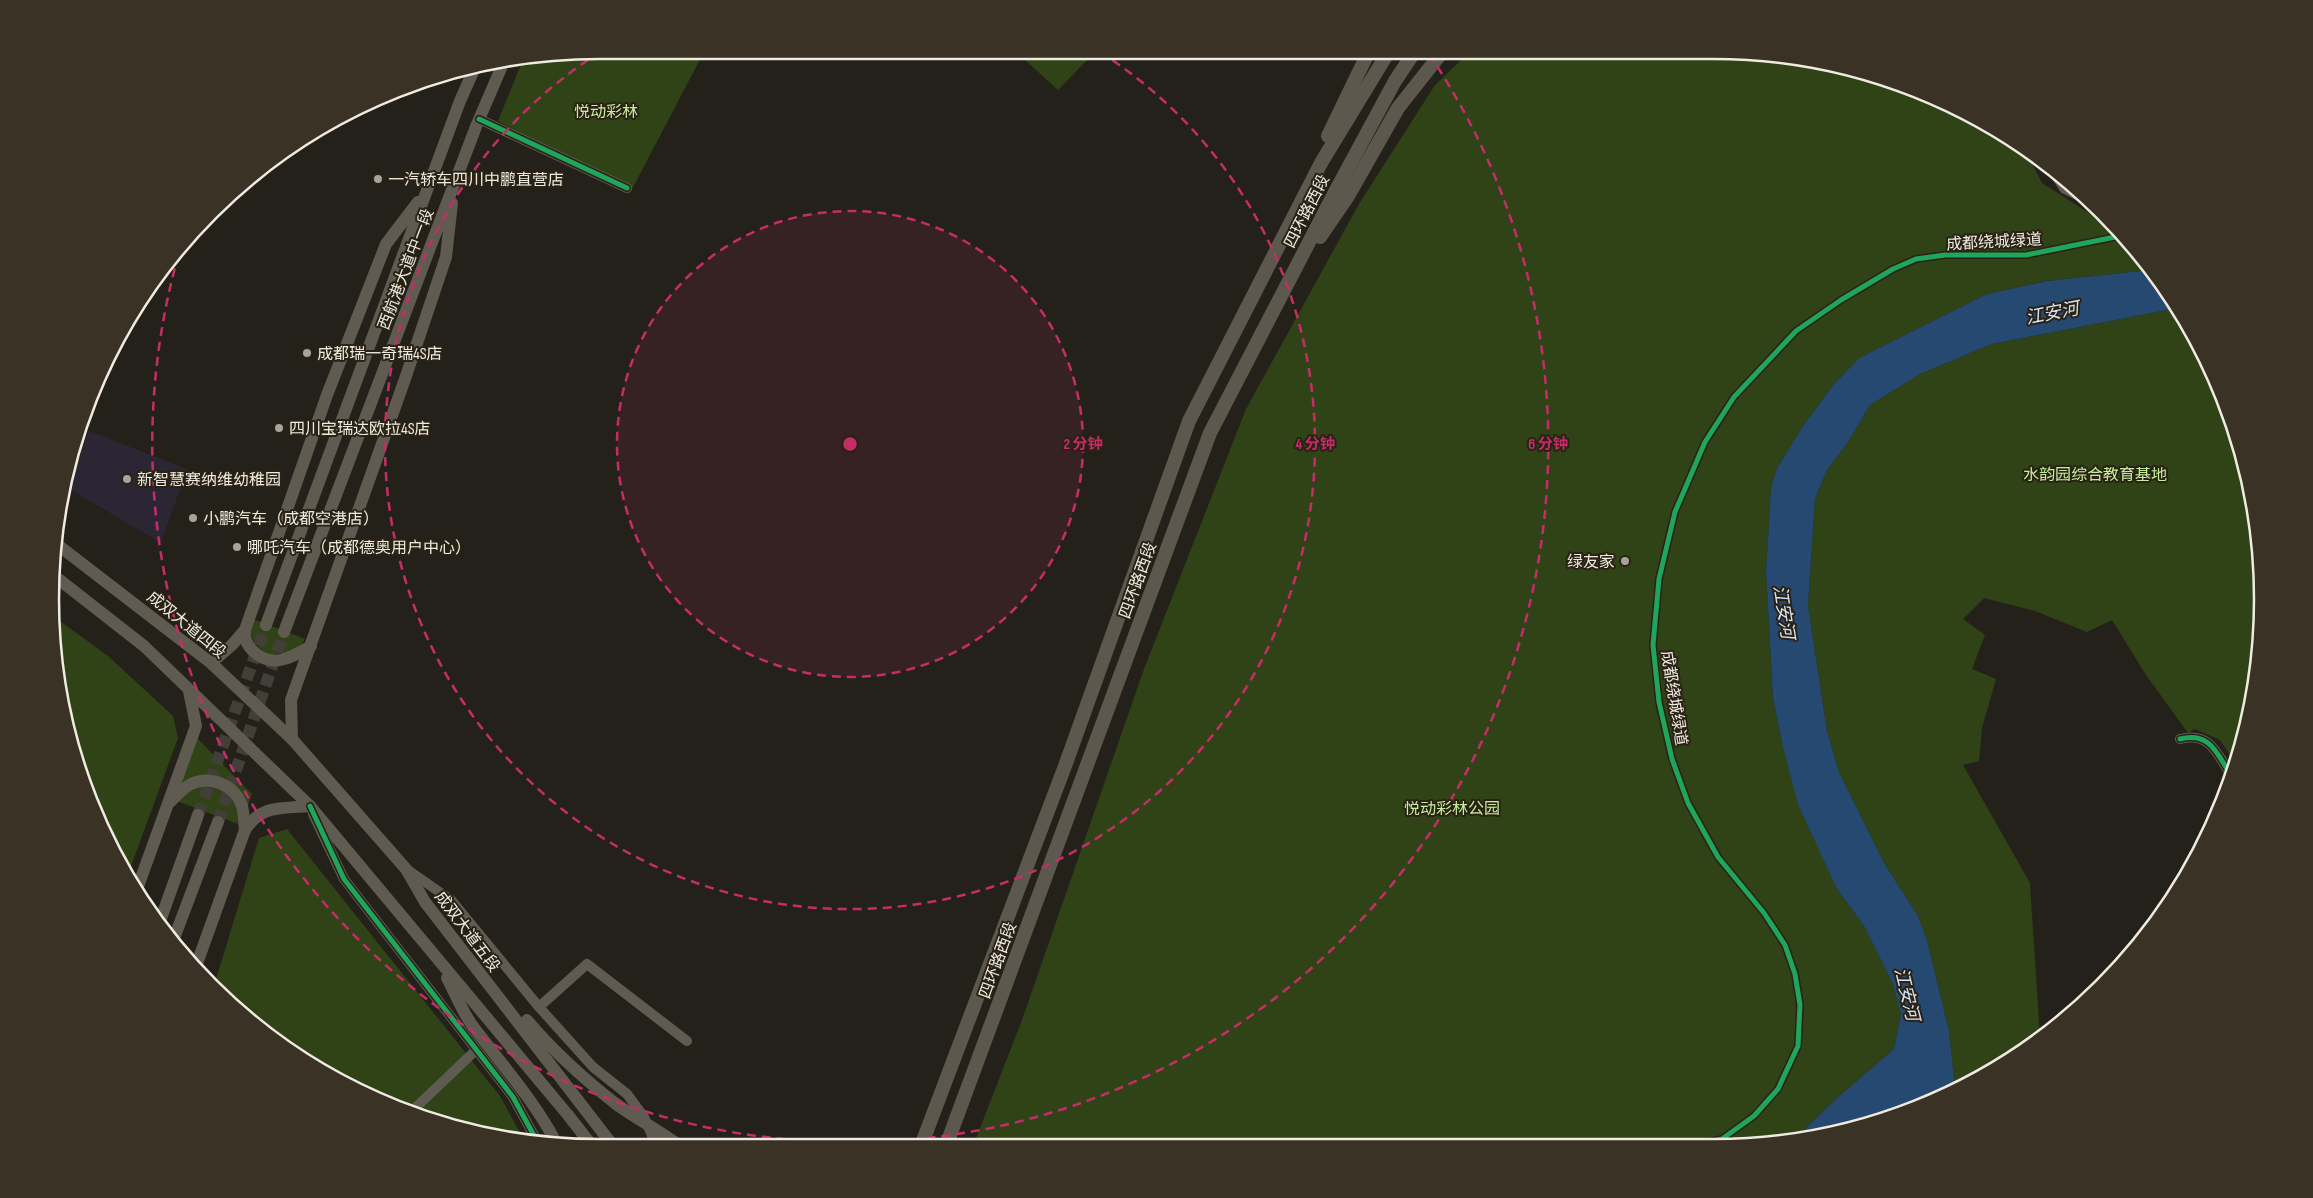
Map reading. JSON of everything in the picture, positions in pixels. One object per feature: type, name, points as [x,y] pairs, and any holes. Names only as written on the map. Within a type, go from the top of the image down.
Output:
[{"type":"highway","points":[[1321,163],[1328,136],[1364,59]]},
{"type":"highway","points":[[1346,99],[1369,59]]},
{"type":"highway","name":"四环路西段","points":[[924,1139],[1068,757],[1189,421],[1321,163],[1384,59]]},
{"type":"highway","name":"四环路西段","points":[[949,1139],[1210,433],[1338,186],[1395,81],[1410,59]]},
{"type":"highway","points":[[1290,281],[1348,196],[1428,59]]},
{"type":"highway","points":[[1398,108],[1437,59]]},
{"type":"main road","name":"西航港大道中一段","points":[[284,632],[479,119],[501,68]]},
{"type":"main road","name":"西航港大道中一段","points":[[266,625],[460,101],[472,74]]},
{"type":"main road","points":[[292,739],[291,700],[446,258],[454,184]]},
{"type":"main road","points":[[311,646],[291,658],[281,661],[269,661],[259,656],[250,648],[244,636],[245,630],[327,395],[386,244],[426,192]]},
{"type":"main road","name":"成双大道四段","points":[[61,548],[211,663],[292,739]]},
{"type":"main road","points":[[60,580],[144,646],[310,806],[586,1139]]},
{"type":"main road","points":[[211,663],[232,645],[245,630]]},
{"type":"main road","points":[[139,882],[196,726],[196,716],[188,689]]},
{"type":"main road","name":"成双大道五段","points":[[292,739],[406,869],[425,902],[608,1139]]},
{"type":"main road","points":[[168,804],[189,785],[203,780],[222,783],[236,795],[242,807],[245,830]]},
{"type":"main road","points":[[199,961],[245,830],[259,813],[269,810],[310,806]]},
{"type":"main road","points":[[162,916],[198,815]]},
{"type":"main road","points":[[176,935],[218,822]]},
{"type":"main road","points":[[425,902],[546,1042],[618,1105],[669,1139]]},
{"type":"main road","points":[[432,952],[472,1024],[543,1116],[554,1137]]},
{"type":"street","points":[[479,119],[627,188]]},
{"type":"street","points":[[2180,739],[2193,735],[2208,742],[2227,769]]},
{"type":"street","points":[[310,806],[344,879],[513,1097],[534,1135]]},
{"type":"street","points":[[406,869],[451,900],[539,1008],[593,1067],[627,1094],[636,1104],[652,1139]]},
{"type":"street","points":[[539,1008],[587,964],[687,1041]]},
{"type":"street","points":[[416,1107],[476,1050]]},
{"type":"shaded area","name":"新智慧赛纳维幼稚园","points":[[89,431],[187,469],[161,543],[70,489],[74,471]]},
{"type":"green space","name":"悦动彩林","points":[[700,59],[630,193],[498,121],[521,64],[564,60]]},
{"type":"green space","points":[[1024,59],[1088,59],[1058,90]]},
{"type":"green space","name":"悦动彩林公园","points":[[1462,59],[1749,60],[1785,63],[1854,77],[1888,87],[1953,114],[2014,150],[2031,162],[2042,183],[2097,218],[2143,271],[2046,281],[1987,294],[1859,358],[1834,384],[1803,426],[1777,468],[1771,488],[1766,571],[1773,698],[1782,743],[1837,889],[1864,926],[1893,984],[1901,1014],[1894,1049],[1838,1097],[1802,1132],[1785,1135],[1714,1139],[976,1139],[1022,1020],[1144,669],[1246,409],[1359,204],[1435,85]]},
{"type":"green space","name":"水韵园综合教育基地","points":[[2170,309],[2199,360],[2226,425],[2236,459],[2250,528],[2254,599],[2253,634],[2250,670],[2244,704],[2231,756],[2220,740],[2195,729],[2188,733],[2146,675],[2112,620],[2087,632],[2035,611],[1984,598],[1963,619],[1985,635],[1972,669],[1996,679],[1982,728],[1979,761],[1963,765],[2030,883],[2040,1030],[1984,1067],[1954,1083],[1949,1031],[1927,940],[1918,916],[1884,863],[1839,772],[1827,731],[1808,605],[1815,499],[1827,470],[1848,442],[1870,405],[1920,374],[1992,344]]},
{"type":"green space","points":[[250,618],[305,639],[298,648],[289,652],[268,654],[255,643],[251,635]]},
{"type":"green space","points":[[60,621],[108,656],[173,716],[178,738],[130,868],[114,838],[100,806],[87,773],[77,739],[63,670]]},
{"type":"green space","points":[[195,736],[252,794],[247,808],[225,781],[176,788]]},
{"type":"green space","points":[[206,784],[227,793],[231,797],[236,807],[238,824],[177,801],[187,791]]},
{"type":"green space","points":[[287,829],[500,1096],[521,1134],[459,1121],[425,1111],[360,1084],[329,1067],[270,1028],[216,980],[259,838]]},
{"type":"water","name":"江安河","points":[[2143,271],[2170,309],[1992,344],[1920,374],[1870,405],[1848,442],[1827,470],[1815,499],[1808,605],[1827,731],[1839,772],[1884,863],[1918,916],[1927,940],[1949,1031],[1954,1083],[1888,1111],[1854,1121],[1802,1132],[1838,1097],[1894,1049],[1901,1014],[1893,984],[1864,926],[1837,889],[1798,804],[1782,743],[1773,698],[1766,571],[1771,488],[1777,468],[1803,426],[1834,384],[1859,358],[1987,294],[2047,281]]},
{"type":"tunnel","points":[[198,815],[266,625]]},
{"type":"tunnel","points":[[218,822],[284,632]]},
{"type":"cycle path","points":[[479,119],[627,188]]},
{"type":"cycle path","name":"成都绕城绿道","points":[[1722,1139],[1754,1116],[1778,1089],[1798,1046],[1800,1005],[1795,974],[1785,945],[1764,913],[1718,857],[1688,803],[1672,759],[1659,702],[1653,645],[1659,579],[1675,512],[1705,442],[1734,397],[1796,331],[1841,300],[1893,269],[1916,259],[1945,255],[2026,255],[2115,237]]},
{"type":"cycle path","points":[[2180,739],[2190,737],[2206,741],[2217,752],[2227,769]]},
{"type":"cycle path","points":[[310,806],[344,879],[513,1097],[534,1135]]},
{"type":"place","name":"一汽轿车四川中鹏直营店","points":[[378,179]]},
{"type":"place","name":"成都瑞一奇瑞4S店","points":[[307,353]]},
{"type":"place","name":"四川宝瑞达欧拉4S店","points":[[279,428]]},
{"type":"place","name":"新智慧赛纳维幼稚园","points":[[127,479]]},
{"type":"place","name":"小鹏汽车（成都空港店）","points":[[193,518]]},
{"type":"place","name":"哪吒汽车（成都德奥用户中心）","points":[[237,547]]},
{"type":"place","name":"绿友家","points":[[1625,561]]}]
